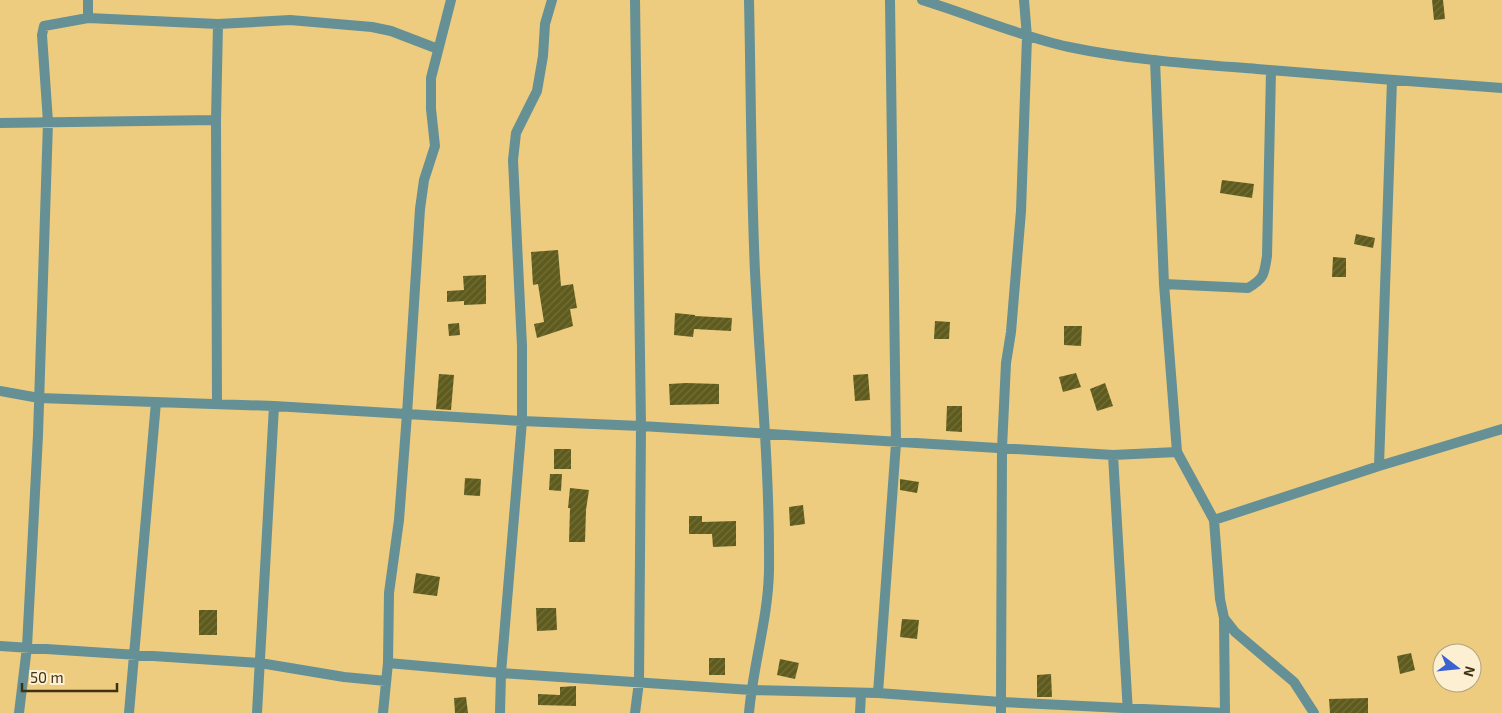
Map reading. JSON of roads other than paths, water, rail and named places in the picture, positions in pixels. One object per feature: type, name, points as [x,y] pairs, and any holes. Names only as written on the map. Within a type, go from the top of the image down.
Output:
[{"type":"street","points":[[88,0],[88,18]]},
{"type":"street","points":[[383,713],[388,663],[389,593],[398,520],[407,414],[420,209],[424,180],[435,146],[431,110],[431,78],[451,0]]},
{"type":"street","points":[[500,713],[500,673],[522,421],[522,346],[513,160],[516,133],[537,91],[543,56],[545,24],[552,0]]},
{"type":"street","points":[[634,0],[641,426],[639,682],[635,713]]},
{"type":"street","points":[[749,0],[755,272],[766,435],[769,573],[762,635],[751,690],[749,713]]},
{"type":"street","points":[[878,694],[896,442],[890,0]]},
{"type":"street","points":[[922,0],[966,13],[1027,37],[1071,47],[1155,60],[1271,71],[1502,88]]},
{"type":"street","points":[[1001,708],[1002,448],[1006,363],[1011,332],[1021,211],[1027,37],[1024,0]]},
{"type":"street","points":[[19,713],[27,648],[39,398],[48,122],[42,35],[44,26],[88,18],[218,24],[290,20],[372,27],[391,31],[438,49]]},
{"type":"street","points":[[217,404],[216,120],[218,24]]},
{"type":"street","points":[[388,663],[500,673],[751,690],[878,694],[1001,708],[1225,713],[1224,618],[1220,599],[1214,520],[1177,452],[1164,284],[1155,60]]},
{"type":"street","points":[[1164,284],[1248,288],[1260,281],[1265,271],[1267,256],[1271,71]]},
{"type":"street","points":[[1379,466],[1392,80]]},
{"type":"street","points":[[0,123],[216,120]]},
{"type":"street","points":[[0,391],[39,398],[274,406],[1113,455],[1177,452]]},
{"type":"street","points":[[129,713],[156,402]]},
{"type":"street","points":[[257,713],[274,406]]},
{"type":"street","points":[[1214,520],[1379,466],[1502,429]]},
{"type":"street","points":[[1113,455],[1128,711]]},
{"type":"street","points":[[1224,618],[1235,632],[1294,682],[1314,713]]},
{"type":"street","points":[[0,646],[260,662],[344,677],[386,681]]},
{"type":"street","points":[[860,713],[861,693]]}]
